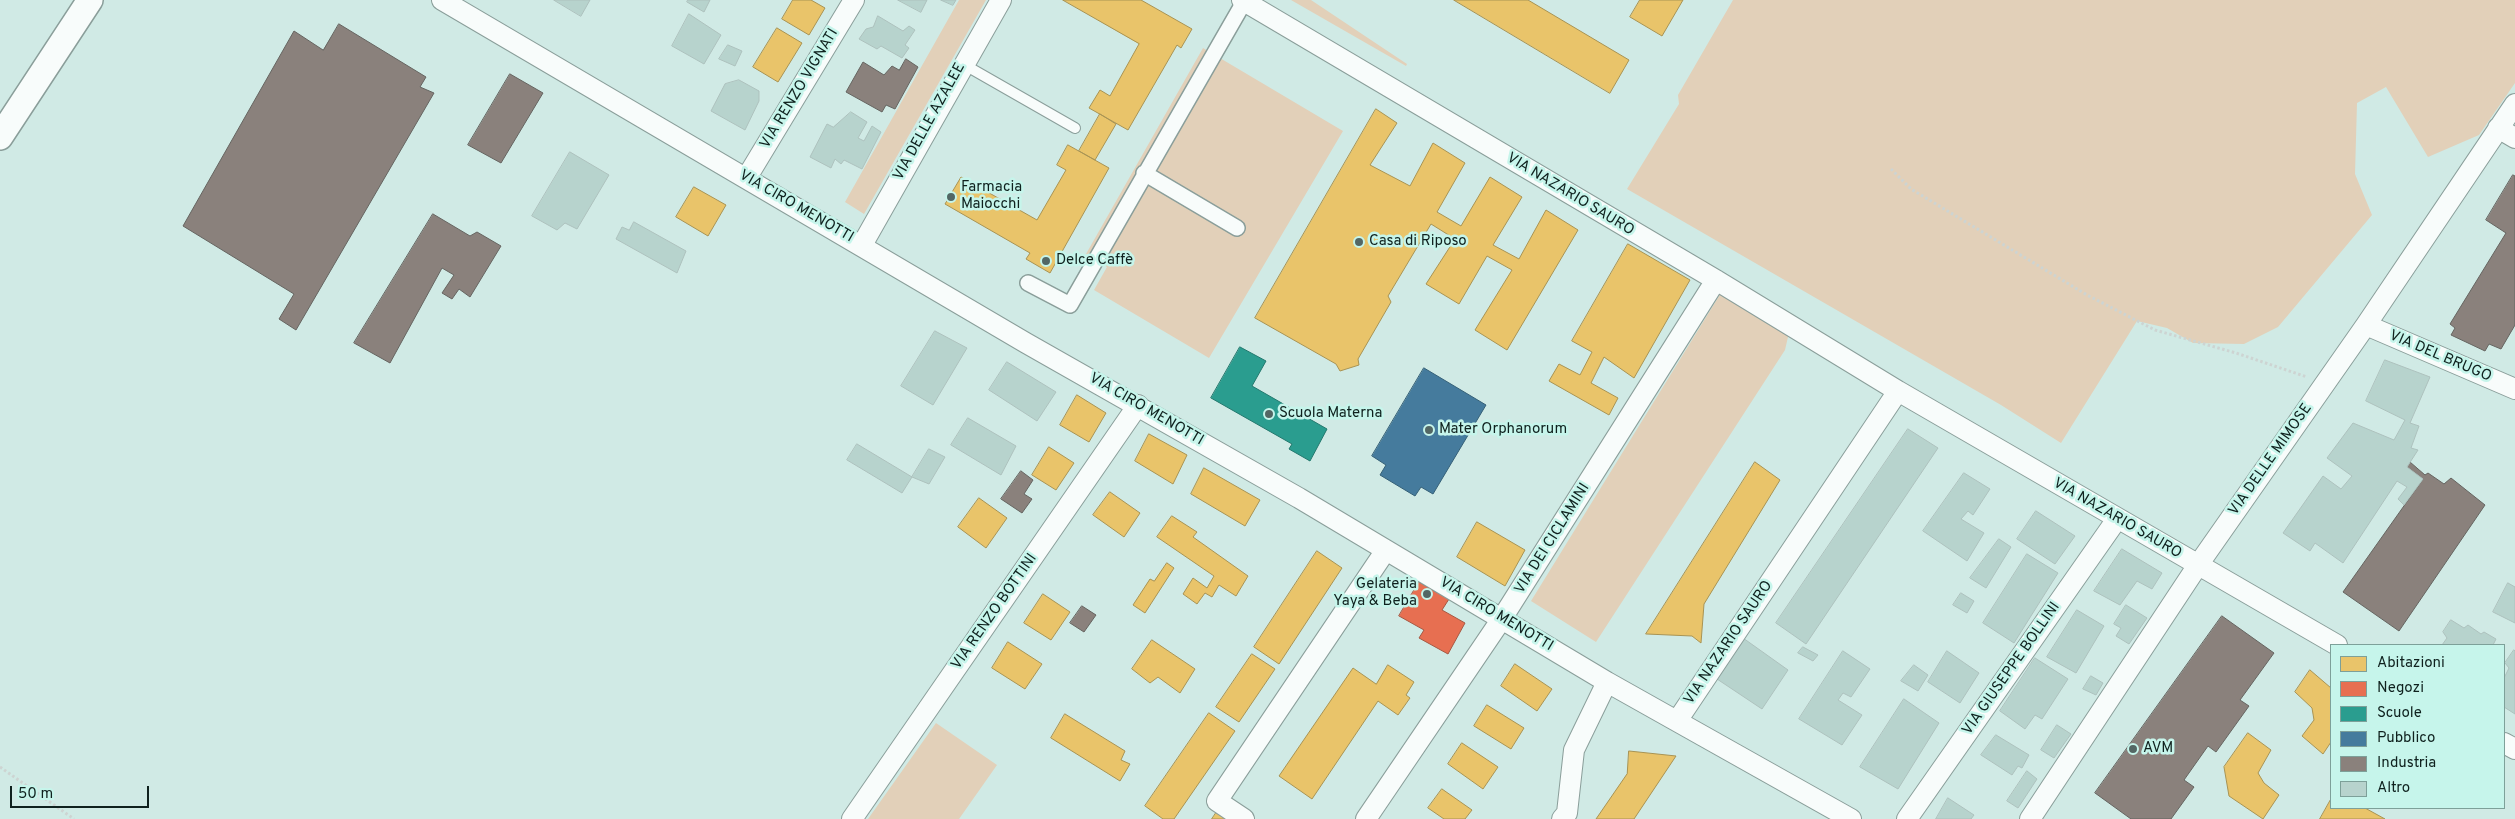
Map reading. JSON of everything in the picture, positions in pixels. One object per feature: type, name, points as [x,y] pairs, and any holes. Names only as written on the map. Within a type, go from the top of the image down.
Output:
[{"type":"street","points":[[0,137],[90,0]]},
{"type":"street","name":"VIA CIRO MENOTTI","points":[[442,0],[1026,342],[1386,550],[1607,682],[1851,819]]},
{"type":"street","name":"VIA RENZO VIGNATI","points":[[747,177],[854,0]]},
{"type":"street","name":"VIA DELLE AZALEE","points":[[862,245],[1001,0]]},
{"type":"street","points":[[1028,283],[1070,305],[1243,1]]},
{"type":"street","name":"VIA NAZARIO SAURO","points":[[1243,1],[1716,280],[1898,391],[2117,520],[2336,644]]},
{"type":"street","name":"VIA DELLE MIMOSE","points":[[2030,819],[2198,565],[2366,325],[2507,133],[2515,104]]},
{"type":"street","points":[[1144,173],[1237,228]]},
{"type":"street","name":"VIA DEI CICLAMINI","points":[[1366,819],[1501,620],[1716,280]]},
{"type":"street","name":"VIA DEL BRUGO","points":[[2366,325],[2515,389]]},
{"type":"street","name":"VIA NAZARIO SAURO","points":[[1677,721],[1898,391]]},
{"type":"street","name":"VIA RENZO BOTTINI","points":[[852,819],[1138,405]]},
{"type":"street","name":"VIA GIUSEPPE BOLLINI","points":[[1907,819],[2117,520]]},
{"type":"street","points":[[1244,819],[1217,801],[1386,550]]},
{"type":"street","points":[[1562,819],[1567,813],[1574,750],[1607,682]]},
{"type":"lane","points":[[963,64],[1074,128]]},
{"type":"path","points":[[1891,169],[1911,189],[2087,295],[2154,330],[2236,353],[2325,383]]},
{"type":"path","points":[[0,767],[74,819]]},
{"type":"shaded area","points":[[959,0],[986,0],[864,214],[845,202]]},
{"type":"shaded area","points":[[1291,0],[1311,0],[1407,64],[1406,66]]},
{"type":"shaded area","points":[[1733,0],[2515,0],[2515,83],[2479,135],[2428,157],[2386,87],[2357,103],[2355,174],[2372,215],[2278,327],[2244,344],[2193,343],[2167,328],[2137,321],[2061,443],[2001,405],[1627,189],[1679,104],[1678,95]]},
{"type":"shaded area","points":[[1203,48],[1343,131],[1209,358],[1094,290],[1107,267],[1086,254]]},
{"type":"shaded area","points":[[1724,288],[1790,328],[1785,350],[1596,642],[1531,601]]},
{"type":"shaded area","points":[[936,723],[997,765],[959,819],[868,819]]},
{"type":"building: Abitazioni","points":[[793,0],[811,0],[825,8],[809,35],[782,19]]},
{"type":"building: Abitazioni","points":[[1063,0],[1141,0],[1192,29],[1181,48],[1177,45],[1128,130],[1089,108],[1100,90],[1110,96],[1139,44]]},
{"type":"building: Abitazioni","points":[[1454,0],[1528,0],[1629,60],[1610,93]]},
{"type":"building: Abitazioni","points":[[1640,0],[1683,0],[1662,36],[1630,17]]},
{"type":"building: Abitazioni","points":[[777,28],[802,43],[778,82],[753,67]]},
{"type":"building: Abitazioni","name":"Casa di Riposo","points":[[1376,109],[1397,123],[1370,165],[1410,186],[1433,143],[1465,163],[1437,212],[1461,226],[1490,177],[1522,197],[1493,245],[1519,259],[1546,210],[1578,230],[1507,350],[1475,330],[1512,270],[1487,256],[1459,304],[1426,284],[1455,239],[1431,224],[1388,296],[1391,302],[1358,359],[1359,365],[1340,371],[1336,364],[1255,318]]},
{"type":"building: Abitazioni","points":[[1100,114],[1116,124],[1095,160],[1079,151]]},
{"type":"building: Abitazioni","points":[[1068,145],[1109,168],[1050,273],[1026,259],[1030,253],[945,204],[961,177],[1037,220],[1066,170],[1057,165]]},
{"type":"building: Abitazioni","points":[[694,187],[726,205],[708,236],[676,217]]},
{"type":"building: Abitazioni","points":[[1628,244],[1690,280],[1634,378],[1604,357],[1591,383],[1618,398],[1609,415],[1549,381],[1559,364],[1580,375],[1592,352],[1572,341]]},
{"type":"building: Abitazioni","points":[[1077,395],[1106,413],[1089,442],[1060,425]]},
{"type":"building: Abitazioni","points":[[1149,434],[1187,455],[1173,484],[1135,461]]},
{"type":"building: Abitazioni","points":[[1049,447],[1074,463],[1056,490],[1032,475]]},
{"type":"building: Abitazioni","points":[[1755,462],[1780,480],[1704,604],[1701,643],[1692,636],[1646,634]]},
{"type":"building: Abitazioni","points":[[1204,468],[1260,500],[1245,526],[1191,494]]},
{"type":"building: Abitazioni","points":[[1110,492],[1140,513],[1124,537],[1093,515]]},
{"type":"building: Abitazioni","points":[[979,498],[1007,518],[986,548],[958,527]]},
{"type":"building: Abitazioni","points":[[1172,516],[1197,532],[1193,537],[1248,576],[1236,596],[1219,585],[1212,597],[1205,593],[1197,604],[1183,594],[1193,578],[1207,588],[1214,576],[1157,537]]},
{"type":"building: Abitazioni","points":[[1477,522],[1525,550],[1505,586],[1457,557]]},
{"type":"building: Abitazioni","points":[[1317,551],[1342,568],[1279,664],[1254,647]]},
{"type":"building: Abitazioni","points":[[1167,563],[1174,568],[1145,613],[1133,605],[1150,579],[1154,581]]},
{"type":"building: Abitazioni","points":[[1043,594],[1070,612],[1051,640],[1024,623]]},
{"type":"building: Abitazioni","points":[[1152,640],[1195,669],[1180,693],[1158,677],[1150,683],[1132,669]]},
{"type":"building: Abitazioni","points":[[1008,642],[1042,664],[1025,689],[992,668]]},
{"type":"building: Abitazioni","points":[[1252,654],[1275,669],[1239,722],[1216,707]]},
{"type":"building: Abitazioni","points":[[1515,664],[1552,689],[1537,711],[1501,686]]},
{"type":"building: Abitazioni","points":[[1388,665],[1414,682],[1406,695],[1410,698],[1398,715],[1378,701],[1312,799],[1279,776],[1353,668],[1376,684]]},
{"type":"building: Abitazioni","points":[[2310,670],[2330,687],[2330,744],[2323,754],[2302,736],[2314,720],[2312,708],[2295,692]]},
{"type":"building: Abitazioni","points":[[1487,705],[1524,728],[1511,749],[1474,726]]},
{"type":"building: Abitazioni","points":[[1209,713],[1235,731],[1174,819],[1163,819],[1145,806]]},
{"type":"building: Abitazioni","points":[[1065,714],[1125,751],[1121,760],[1130,764],[1120,781],[1051,738]]},
{"type":"building: Abitazioni","points":[[2248,733],[2271,750],[2258,773],[2264,783],[2279,795],[2263,819],[2229,796],[2224,767]]},
{"type":"building: Abitazioni","points":[[1462,743],[1498,767],[1483,789],[1448,764]]},
{"type":"building: Abitazioni","points":[[1629,751],[1676,756],[1634,819],[1596,819],[1627,774]]},
{"type":"building: Abitazioni","points":[[1442,789],[1472,810],[1465,819],[1444,819],[1428,808]]},
{"type":"building: Abitazioni","points":[[2330,801],[2330,809],[2367,809],[2385,819],[2320,819]]},
{"type":"building: Abitazioni","points":[[1218,810],[1232,819],[1212,819]]},
{"type":"building: Negozi","points":[[1419,582],[1449,599],[1442,610],[1465,623],[1448,654],[1419,638],[1424,630],[1399,616]]},
{"type":"building: Scuole","name":"Scuola Materna","points":[[1240,347],[1266,361],[1252,386],[1327,429],[1310,461],[1289,449],[1292,444],[1211,398]]},
{"type":"building: Pubblico","name":"Mater Orphanorum","points":[[1424,368],[1486,405],[1433,494],[1421,487],[1415,496],[1380,475],[1386,465],[1372,456]]},
{"type":"building: Industria","points":[[339,24],[426,77],[420,87],[434,93],[296,330],[279,319],[294,294],[183,226],[294,31],[323,50]]},
{"type":"building: Industria","points":[[906,59],[918,67],[895,109],[886,105],[882,112],[846,92],[863,62],[884,75],[892,66],[899,70]]},
{"type":"building: Industria","points":[[510,74],[543,93],[501,163],[468,145]]},
{"type":"building: Industria","points":[[2513,175],[2515,176],[2515,325],[2501,349],[2489,344],[2485,351],[2451,335],[2455,328],[2450,324],[2506,233],[2486,220]]},
{"type":"building: Industria","points":[[433,214],[470,236],[477,232],[501,246],[470,297],[459,289],[452,299],[442,293],[454,275],[442,268],[390,363],[354,343]]},
{"type":"building: Industria","points":[[2410,462],[2425,475],[2428,473],[2444,484],[2451,478],[2485,505],[2399,631],[2343,592],[2423,479],[2407,467]]},
{"type":"building: Industria","points":[[1021,471],[1033,480],[1024,494],[1032,499],[1022,513],[1001,499]]},
{"type":"building: Industria","points":[[1082,606],[1096,615],[1084,632],[1070,623]]},
{"type":"building: Industria","points":[[2222,616],[2274,653],[2240,700],[2249,706],[2216,752],[2208,746],[2184,780],[2194,787],[2171,819],[2131,819],[2095,793]]},
{"type":"building: Altro","points":[[554,0],[590,0],[581,16]]},
{"type":"building: Altro","points":[[688,0],[710,0],[704,12],[687,2]]},
{"type":"building: Altro","points":[[898,0],[927,0],[921,12]]},
{"type":"building: Altro","points":[[941,0],[956,0],[953,5]]},
{"type":"building: Altro","points":[[689,14],[721,35],[704,64],[672,46]]},
{"type":"building: Altro","points":[[878,16],[903,31],[909,26],[915,30],[905,45],[909,48],[902,58],[881,46],[877,49],[859,39],[866,29],[873,27]]},
{"type":"building: Altro","points":[[728,45],[742,51],[735,66],[719,59]]},
{"type":"building: Altro","points":[[739,80],[759,91],[759,101],[745,130],[711,111],[725,84]]},
{"type":"building: Altro","points":[[851,112],[867,122],[858,138],[864,141],[872,126],[881,132],[862,169],[844,160],[841,164],[835,159],[831,168],[810,157],[827,124],[833,127]]},
{"type":"building: Altro","points":[[570,152],[609,175],[577,229],[565,223],[557,230],[532,216]]},
{"type":"building: Altro","points":[[634,222],[686,251],[677,273],[616,239],[622,227],[629,230]]},
{"type":"building: Altro","points":[[935,331],[967,348],[933,405],[901,386]]},
{"type":"building: Altro","points":[[2385,360],[2430,377],[2410,423],[2419,426],[2411,448],[2418,450],[2407,467],[2423,479],[2404,505],[2398,499],[2407,487],[2397,481],[2343,563],[2315,543],[2310,551],[2283,533],[2323,476],[2341,489],[2352,476],[2327,458],[2353,423],[2394,440],[2405,420],[2366,401]]},
{"type":"building: Altro","points":[[1007,362],[1056,392],[1037,421],[989,390]]},
{"type":"building: Altro","points":[[968,418],[1016,446],[1001,475],[951,445]]},
{"type":"building: Altro","points":[[1908,429],[1938,448],[1806,644],[1776,623]]},
{"type":"building: Altro","points":[[857,444],[912,477],[902,493],[847,460]]},
{"type":"building: Altro","points":[[929,449],[945,457],[929,484],[912,477]]},
{"type":"building: Altro","points":[[1964,473],[1990,489],[1973,515],[1968,511],[1961,519],[1984,533],[1967,561],[1923,531]]},
{"type":"building: Altro","points":[[2036,511],[2075,536],[2055,564],[2017,539]]},
{"type":"building: Altro","points":[[1999,539],[2011,547],[1986,588],[1970,578]]},
{"type":"building: Altro","points":[[2122,549],[2162,573],[2152,589],[2137,581],[2120,605],[2094,591]]},
{"type":"building: Altro","points":[[2027,554],[2058,573],[2014,643],[1983,623]]},
{"type":"building: Altro","points":[[2508,583],[2515,587],[2515,623],[2493,612]]},
{"type":"building: Altro","points":[[1961,593],[1974,601],[1967,613],[1953,605]]},
{"type":"building: Altro","points":[[2126,605],[2147,618],[2129,644],[2116,636],[2121,628],[2114,624]]},
{"type":"building: Altro","points":[[2077,610],[2104,626],[2076,673],[2047,657]]},
{"type":"building: Altro","points":[[2451,620],[2464,628],[2468,625],[2481,634],[2484,632],[2496,639],[2494,644],[2443,644],[2447,638],[2443,632]]},
{"type":"building: Altro","points":[[1743,638],[1788,670],[1762,709],[1717,679]]},
{"type":"building: Altro","points":[[1803,647],[1818,655],[1813,661],[1798,653]]},
{"type":"building: Altro","points":[[2514,650],[2515,714],[2505,708],[2505,676],[2509,668],[2505,663]]},
{"type":"building: Altro","points":[[1843,651],[1870,669],[1851,697],[1843,693],[1838,700],[1862,715],[1842,745],[1799,719]]},
{"type":"building: Altro","points":[[1947,651],[1979,673],[1960,703],[1928,682]]},
{"type":"building: Altro","points":[[2035,658],[2068,679],[2042,719],[2035,715],[2025,729],[2000,711]]},
{"type":"building: Altro","points":[[1914,665],[1928,675],[1918,691],[1901,681]]},
{"type":"building: Altro","points":[[2091,676],[2103,683],[2096,695],[2083,689]]},
{"type":"building: Altro","points":[[1904,699],[1939,723],[1898,789],[1860,767]]},
{"type":"building: Altro","points":[[2057,725],[2071,734],[2054,758],[2041,750]]},
{"type":"building: Altro","points":[[1996,735],[2029,755],[2022,768],[2018,766],[2012,775],[1981,755]]},
{"type":"building: Altro","points":[[2027,771],[2037,779],[2018,808],[2007,801]]},
{"type":"building: Altro","points":[[1948,798],[1974,815],[1971,819],[1936,819]]},
{"type":"place","name":"Farmacia Maiocchi","points":[[951,197]]},
{"type":"place","name":"Casa di Riposo","points":[[1359,242]]},
{"type":"place","name":"Delce Caffè","points":[[1046,261]]},
{"type":"place","name":"Scuola Materna","points":[[1269,414]]},
{"type":"place","name":"Mater Orphanorum","points":[[1429,430]]},
{"type":"place","name":"Gelateria Yaya & Beba","points":[[1427,594]]},
{"type":"place","name":"AVM","points":[[2133,749]]}]
